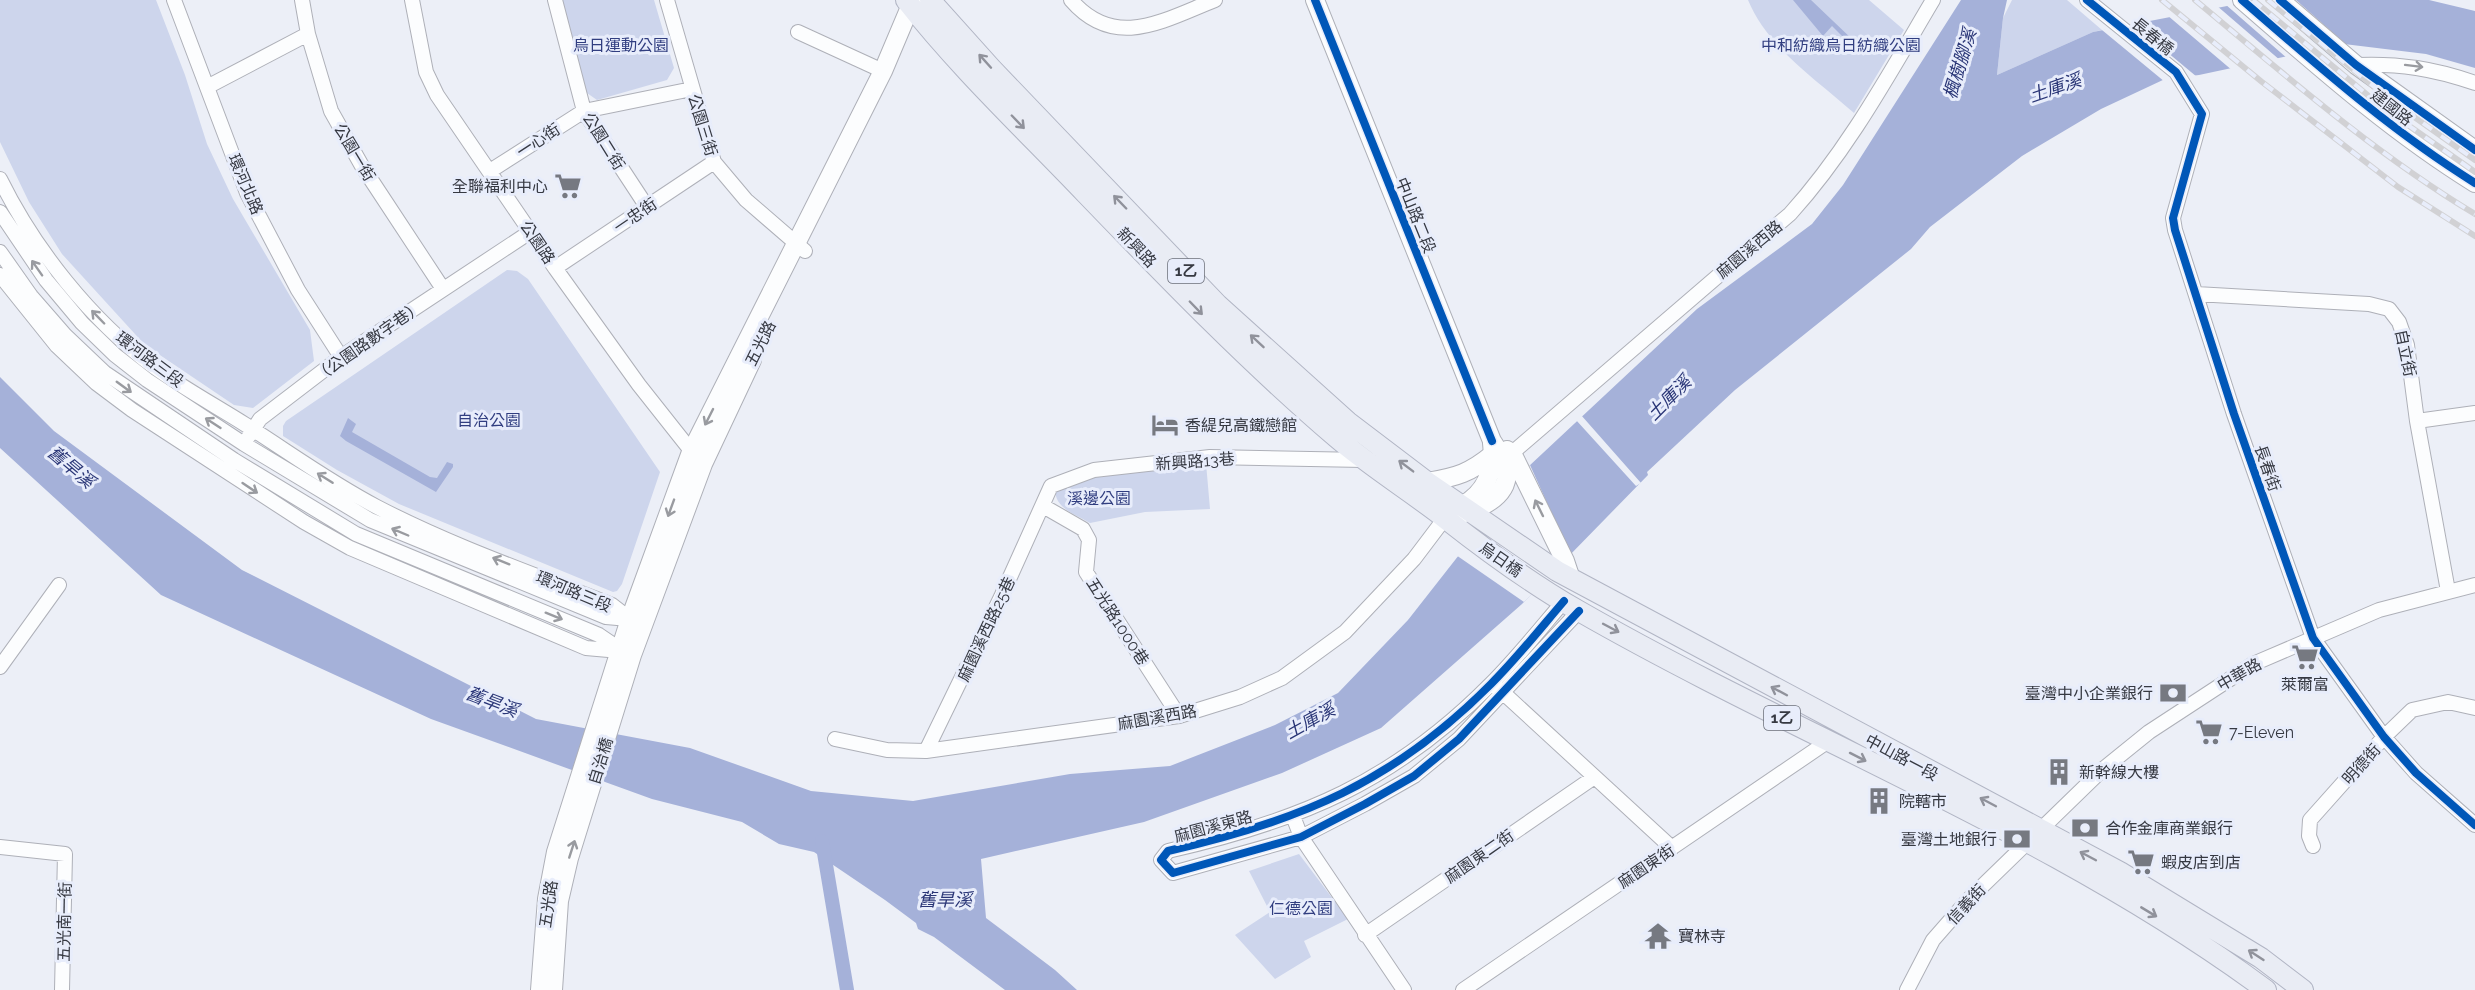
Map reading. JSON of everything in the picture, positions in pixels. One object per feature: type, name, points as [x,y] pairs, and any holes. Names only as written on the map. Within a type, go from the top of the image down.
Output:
[{"type":"main road","name":"中山路二段","points":[[1315,0],[1493,448],[1507,469],[1505,486],[1496,498],[1470,510],[1444,518]]},
{"type":"main road","name":"建國路","points":[[2242,0],[2318,66],[2440,160],[2475,183]]},
{"type":"main road","name":"建國路","points":[[2280,0],[2356,65],[2475,150]]},
{"type":"main road","name":"五光路","points":[[800,248],[917,4]]},
{"type":"main road","name":"五光路","points":[[613,696],[636,621],[697,458],[917,4]]},
{"type":"main road","name":"新興路","points":[[917,4],[993,96],[1206,319],[1364,460],[1444,518]]},
{"type":"main road","name":"新興路","points":[[917,4],[992,69],[1218,305],[1348,422],[1427,482],[1470,510]]},
{"type":"main road","points":[[1427,482],[1454,478],[1474,470],[1493,448],[1512,453],[1564,570]]},
{"type":"main road","name":"烏日橋","points":[[1470,510],[1564,570]]},
{"type":"main road","name":"烏日橋","points":[[1444,518],[1542,588]]},
{"type":"main road","name":"中山路一段","points":[[1564,570],[2033,836],[2266,990]]},
{"type":"main road","name":"中山路一段","points":[[1542,588],[1571,606],[1827,742],[2033,836],[2120,872],[2261,958],[2303,990]]},
{"type":"main road","name":"自治橋","points":[[574,823],[613,696]]},
{"type":"main road","name":"五光路","points":[[540,990],[547,899],[556,852],[574,823]]},
{"type":"main road","name":"五光路","points":[[553,990],[559,901],[574,823]]},
{"type":"street","name":"環河北路","points":[[174,0],[247,193],[298,290],[341,357]]},
{"type":"street","name":"公園一街","points":[[302,0],[308,33],[331,111],[362,166],[443,289]]},
{"type":"street","name":"公園路","points":[[412,0],[426,72],[437,95],[555,268],[697,458]]},
{"type":"street","name":"公園二街","points":[[555,0],[584,111],[647,207]]},
{"type":"street","name":"公園三街","points":[[667,0],[714,162],[746,200],[800,248]]},
{"type":"street","points":[[1071,0],[1081,12],[1117,29],[1145,27],[1215,0]]},
{"type":"street","name":"麻園溪西路","points":[[1512,453],[1790,214],[1820,181],[1862,121],[1934,0]]},
{"type":"street","name":"長春橋","points":[[2087,0],[2176,72]]},
{"type":"street","points":[[798,32],[883,72]]},
{"type":"street","points":[[207,87],[308,33]]},
{"type":"street","points":[[2356,65],[2389,63],[2425,68],[2475,83]]},
{"type":"street","name":"長春街","points":[[2176,72],[2202,114],[2173,218],[2196,294],[2313,638],[2384,737],[2416,773],[2475,825]]},
{"type":"street","name":"一心街","points":[[490,171],[584,111],[692,89]]},
{"type":"street","name":"一忠街","points":[[555,268],[714,162]]},
{"type":"street","name":"環河路三段","points":[[0,179],[32,234],[58,269],[122,340],[155,368],[341,488],[378,508],[419,528],[612,605],[636,621]]},
{"type":"street","name":"環河路三段","points":[[0,212],[46,280],[81,322],[115,355],[147,380],[244,444],[370,520],[606,617],[636,621]]},
{"type":"street","name":"（公園路數字巷）","points":[[230,466],[253,430],[268,412],[341,357],[530,232]]},
{"type":"street","points":[[0,252],[31,296],[65,335],[105,373],[304,522],[350,548],[586,648],[626,653]]},
{"type":"street","points":[[0,275],[57,346],[96,383],[132,410],[230,466]]},
{"type":"street","name":"自立街","points":[[2196,294],[2369,304],[2389,309],[2399,322],[2407,345],[2417,421],[2448,591]]},
{"type":"street","points":[[2417,421],[2475,413]]},
{"type":"street","name":"新興路13巷","points":[[1042,506],[1051,486],[1094,470],[1209,457],[1364,460]]},
{"type":"street","name":"五光路1000巷","points":[[1042,506],[1083,529],[1089,540],[1086,572],[1179,716]]},
{"type":"street","name":"麻園溪西路25巷","points":[[926,751],[1042,506]]},
{"type":"street","name":"麻園溪西路","points":[[835,739],[886,750],[926,751],[1179,716],[1240,698],[1282,678],[1345,632],[1414,559],[1444,518]]},
{"type":"street","points":[[0,667],[59,585]]},
{"type":"street","name":"中華路","points":[[2033,836],[2102,770],[2149,732],[2253,664],[2379,610],[2475,585]]},
{"type":"street","name":"麻園溪東路","points":[[1571,606],[1504,694],[1458,739],[1414,776],[1301,837],[1173,873],[1161,860],[1168,851],[1240,834],[1293,816],[1351,791],[1385,771],[1451,720],[1571,606]]},
{"type":"street","points":[[1492,682],[1593,778],[1672,848]]},
{"type":"street","name":"明德街","points":[[2313,846],[2308,836],[2310,820],[2384,737],[2412,710],[2448,702],[2475,708]]},
{"type":"street","name":"麻園東街","points":[[1463,990],[1827,742]]},
{"type":"street","name":"麻園東二街","points":[[1365,935],[1593,778]]},
{"type":"street","points":[[1293,816],[1301,837],[1404,990]]},
{"type":"street","name":"信義街","points":[[1908,990],[1933,940],[2033,836]]},
{"type":"street","name":"五光南一街","points":[[0,847],[65,854],[62,990]]},
{"type":"green space","points":[[0,0],[156,0],[185,75],[207,144],[233,199],[310,330],[314,361],[253,408],[234,405],[145,345],[62,254],[29,202],[0,142]]},
{"type":"green space","name":"烏日運動公園","points":[[562,0],[654,0],[674,68],[667,80],[597,100],[587,93]]},
{"type":"green space","name":"中和紡織烏日紡織公園","points":[[1748,0],[1869,0],[1904,30],[1854,113],[1780,48],[1757,17]]},
{"type":"green space","points":[[2012,0],[2067,0],[2102,30],[1997,75],[2003,18]]},
{"type":"green space","name":"自治公園","points":[[507,270],[517,271],[528,279],[660,472],[622,584],[617,591],[613,592],[399,504],[337,470],[283,436],[283,426],[286,421]]},
{"type":"green space","name":"溪邊公園","points":[[1206,463],[1210,509],[1145,512],[1090,523],[1067,510],[1056,496],[1055,489],[1086,476]]},
{"type":"green space","name":"仁德公園","points":[[1299,854],[1348,919],[1304,941],[1311,957],[1275,979],[1235,935],[1270,912],[1249,871]]},
{"type":"water","points":[[1793,0],[1811,0],[1854,41],[1851,45],[1832,26],[1823,36]]},
{"type":"water","points":[[1961,0],[2007,0],[1997,75],[2093,32],[2258,0],[2429,0],[2475,11],[2475,68],[2426,54],[2344,44],[2199,75],[2165,79],[2101,109],[2022,156],[1930,227],[1911,249],[1735,390],[1647,472],[1648,475],[1522,604],[1381,728],[1282,773],[1144,822],[981,859],[986,918],[1055,970],[1077,990],[1005,990],[934,937],[918,929],[916,923],[885,900],[814,852],[779,844],[742,822],[652,799],[431,719],[161,595],[0,448],[0,377],[54,431],[242,570],[536,719],[690,748],[811,791],[913,801],[1070,774],[1170,766],[1275,725],[1338,693],[1408,620],[1528,467],[1697,309],[1812,224],[1843,185]]},
{"type":"water","points":[[348,418],[356,424],[352,432],[430,477],[437,478],[447,462],[453,464],[453,467],[436,492],[340,436]]},
{"type":"pier","points":[[2243,0],[2296,0],[2349,47],[2288,59],[2225,4]]},
{"type":"pier","points":[[2216,5],[2281,61],[2233,71],[2167,15]]},
{"type":"pier","points":[[2131,22],[2197,77],[2165,82],[2102,30]]},
{"type":"pier","points":[[1581,415],[1641,483],[1636,486],[1576,420]]},
{"type":"pier","points":[[1530,465],[1571,556],[1524,602],[1456,555],[1496,502]]},
{"type":"waterway","points":[[822,841],[847,990]]},
{"type":"railway","points":[[2162,0],[2262,82],[2398,187],[2475,236]]},
{"type":"railway","points":[[2195,0],[2366,139],[2475,214]]},
{"type":"railway","points":[[2253,0],[2382,107],[2475,172]]},
{"type":"railway","points":[[2268,0],[2389,99],[2475,160]]},
{"type":"cycle path","points":[[1315,0],[1492,441]]},
{"type":"cycle path","points":[[2087,0],[2176,72],[2202,114],[2173,218],[2175,230],[2234,414],[2313,638],[2384,737],[2416,773],[2475,825]]},
{"type":"cycle path","points":[[2242,0],[2384,119],[2475,183]]},
{"type":"cycle path","points":[[2280,0],[2356,65],[2475,150]]},
{"type":"cycle path","points":[[1564,601],[1501,674],[1455,718],[1381,772],[1303,811],[1261,826],[1168,851],[1161,860],[1173,873],[1301,837],[1414,776],[1459,739],[1579,611]]},
{"type":"place","name":"全聯福利中心","points":[[568,186]]},
{"type":"place","name":"香緹兒高鐵戀館","points":[[1165,425]]},
{"type":"place","name":"萊爾富","points":[[2305,657]]},
{"type":"place","name":"臺灣中小企業銀行","points":[[2173,693]]},
{"type":"place","name":"7-Eleven","points":[[2209,732]]},
{"type":"place","name":"新幹線大樓","points":[[2059,772]]},
{"type":"place","name":"院轄市","points":[[1879,801]]},
{"type":"place","name":"合作金庫商業銀行","points":[[2085,828]]},
{"type":"place","name":"臺灣土地銀行","points":[[2017,839]]},
{"type":"place","name":"蝦皮店到店","points":[[2141,862]]},
{"type":"place","name":"寶林寺","points":[[1658,936]]},
{"type":"water label","name":"楓樹腳溪","points":[[1960,64]]},
{"type":"water label","name":"土庫溪","points":[[2055,88]]},
{"type":"water label","name":"土庫溪","points":[[1669,398]]},
{"type":"water label","name":"舊旱溪","points":[[71,467]]},
{"type":"water label","name":"舊旱溪","points":[[492,702]]},
{"type":"water label","name":"土庫溪","points":[[1310,721]]},
{"type":"water label","name":"舊旱溪","points":[[945,900]]}]
